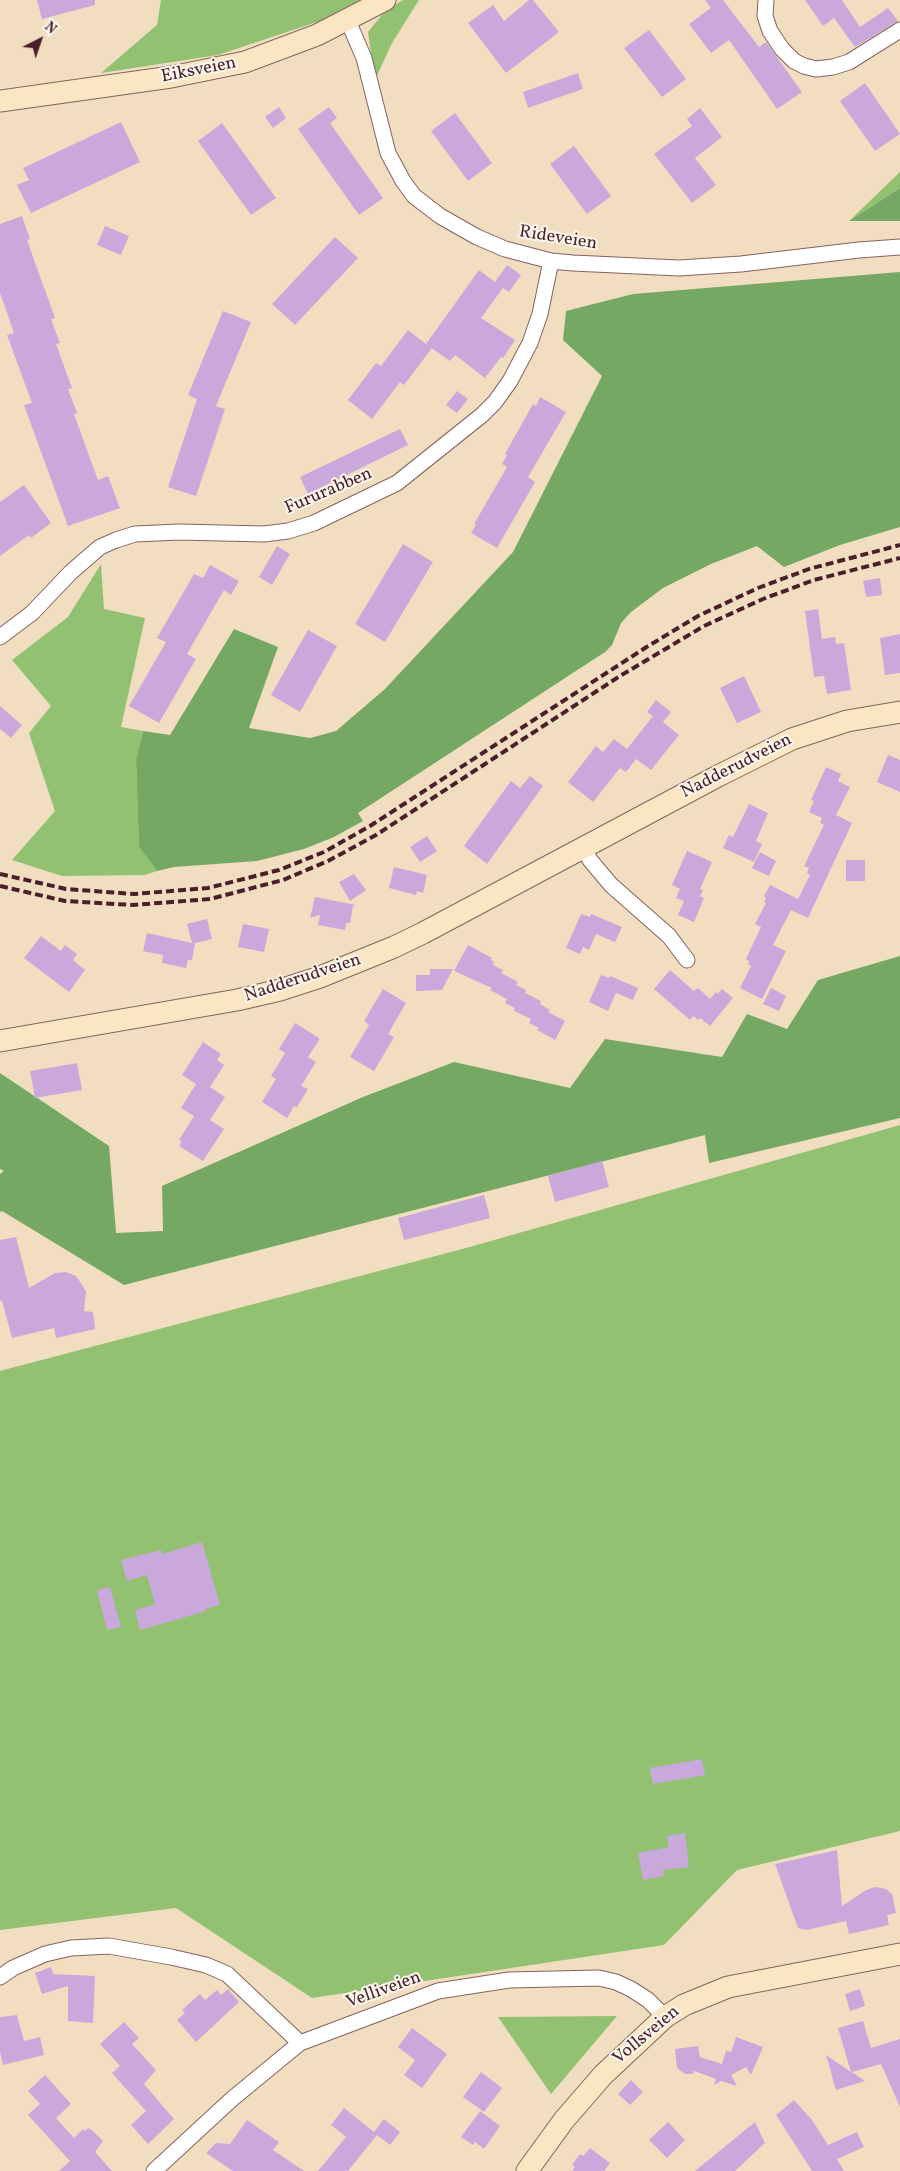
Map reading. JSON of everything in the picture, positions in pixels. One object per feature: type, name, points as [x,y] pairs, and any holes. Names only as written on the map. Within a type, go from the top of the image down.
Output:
[{"type":"main road","name":"Eiksveien","points":[[0,101],[171,77],[245,62],[295,45],[385,0]]},
{"type":"main road","name":"Nadderudveien","points":[[0,1041],[218,1004],[280,990],[320,977],[376,955],[424,933],[724,772],[792,739],[847,721],[900,712]]},
{"type":"main road","name":"Vollsveien","points":[[527,2171],[584,2096],[622,2056],[666,2017],[684,2005],[728,1987],[900,1954]]},
{"type":"street","points":[[766,0],[765,16],[770,31],[782,49],[794,61],[804,66],[833,68],[849,62],[900,30]]},
{"type":"street","name":"Rideveien","points":[[348,20],[364,58],[388,153],[402,181],[414,196],[440,216],[477,237],[505,249],[551,261],[640,267],[705,268],[900,247]]},
{"type":"street","name":"Fururabben","points":[[0,637],[32,613],[71,572],[100,547],[116,540],[135,534],[179,532],[255,534],[288,531],[314,523],[397,483],[482,415],[495,402],[510,381],[530,342],[540,314],[551,261]]},
{"type":"street","points":[[583,847],[590,860],[611,886],[670,936],[687,960]]},
{"type":"street","points":[[0,1977],[13,1968],[45,1954],[71,1948],[109,1946],[206,1964],[227,1974],[300,2043]]},
{"type":"street","name":"Velliveien","points":[[154,2171],[232,2098],[300,2043],[438,1991],[509,1980],[599,1978],[616,1982],[631,1989],[648,2000],[666,2017]]},
{"type":"green space","points":[[161,0],[361,0],[323,20],[218,55],[101,73],[157,25]]},
{"type":"green space","points":[[403,0],[419,0],[392,43],[375,80],[368,32],[385,11]]},
{"type":"green space","points":[[900,172],[900,188],[849,221]]},
{"type":"green space","points":[[900,188],[900,221],[849,221]]},
{"type":"green space","points":[[900,272],[900,527],[840,545],[784,567],[757,546],[711,564],[663,588],[631,612],[621,623],[612,645],[605,652],[358,813],[363,821],[334,837],[304,849],[257,861],[174,867],[157,871],[139,847],[136,759],[143,731],[170,735],[234,629],[278,647],[249,728],[310,738],[336,731],[385,689],[513,552],[602,376],[563,340],[566,311],[633,294]]},
{"type":"green space","points":[[101,564],[104,609],[145,618],[121,727],[143,731],[136,759],[139,847],[157,871],[145,875],[62,876],[12,860],[55,811],[29,733],[51,706],[12,660],[68,617]]},
{"type":"green space","points":[[900,956],[900,1118],[709,1163],[705,1135],[124,1285],[2,1211],[0,1212],[0,1174],[4,1171],[0,1169],[0,1073],[109,1146],[116,1233],[163,1231],[162,1186],[363,1097],[454,1062],[570,1088],[605,1039],[722,1057],[747,1014],[787,1029],[818,980]]},
{"type":"green space","points":[[900,1125],[900,1831],[737,1870],[664,1945],[312,1998],[176,1908],[0,1930],[0,1371],[466,1248]]},
{"type":"green space","points":[[617,2016],[551,2094],[498,2017]]},
{"type":"building","points":[[37,0],[95,0],[95,5],[42,19]]},
{"type":"building","points":[[529,0],[533,0],[559,32],[506,73],[468,23],[493,5],[504,21]]},
{"type":"building","points":[[705,0],[723,0],[759,47],[766,42],[802,92],[777,109],[729,40],[711,53],[689,24],[711,8]]},
{"type":"building","points":[[805,0],[842,0],[860,27],[888,8],[898,21],[855,47],[834,18],[823,26]]},
{"type":"building","points":[[649,30],[686,79],[662,97],[624,48]]},
{"type":"building","points":[[578,73],[583,89],[528,108],[523,92]]},
{"type":"building","points":[[865,83],[900,134],[875,151],[840,101]]},
{"type":"building","points":[[279,107],[286,118],[273,128],[265,117]]},
{"type":"building","points":[[329,107],[337,118],[330,123],[383,198],[359,215],[298,129]]},
{"type":"building","points":[[700,108],[722,137],[695,158],[716,185],[692,203],[654,154],[692,126],[687,119]]},
{"type":"building","points":[[455,113],[492,163],[468,181],[431,131]]},
{"type":"building","points":[[121,122],[140,162],[31,213],[17,185],[29,180],[23,168]]},
{"type":"building","points":[[222,123],[276,198],[251,215],[198,141]]},
{"type":"building","points":[[574,146],[611,196],[587,214],[550,164]]},
{"type":"building","points":[[22,216],[30,239],[27,240],[55,318],[51,319],[60,343],[56,344],[72,388],[68,389],[77,413],[74,414],[98,480],[108,476],[120,508],[68,526],[24,405],[32,403],[7,335],[14,333],[0,293],[0,224]]},
{"type":"building","points":[[105,226],[129,236],[121,255],[97,245]]},
{"type":"building","points":[[335,237],[358,258],[295,325],[272,304]]},
{"type":"building","points":[[507,265],[521,275],[509,292],[503,288],[481,318],[515,340],[503,358],[501,357],[485,378],[455,355],[450,361],[432,348],[404,385],[400,382],[372,419],[348,400],[376,363],[381,366],[408,330],[426,344],[479,270],[495,282]]},
{"type":"building","points":[[223,311],[251,322],[216,406],[225,409],[196,496],[168,487],[197,399],[188,395]]},
{"type":"building","points":[[457,391],[468,399],[457,413],[446,405]]},
{"type":"building","points":[[540,397],[566,412],[528,477],[535,482],[497,548],[471,533],[476,525],[474,524],[507,467],[502,464],[507,455],[505,454],[533,404],[536,406]]},
{"type":"building","points":[[400,429],[408,445],[308,494],[300,477]]},
{"type":"building","points":[[24,485],[51,523],[31,538],[29,535],[0,556],[0,502]]},
{"type":"building","points":[[403,544],[433,562],[385,642],[355,624]]},
{"type":"building","points":[[277,546],[290,554],[272,585],[259,577]]},
{"type":"building","points":[[210,565],[239,581],[231,595],[224,590],[187,654],[196,659],[159,723],[129,706],[166,642],[157,638],[194,574],[203,578]]},
{"type":"building","points":[[880,578],[882,595],[866,597],[863,581]]},
{"type":"building","points":[[818,609],[822,639],[835,637],[836,644],[844,643],[851,690],[827,694],[824,676],[814,677],[805,611]]},
{"type":"building","points":[[308,630],[337,646],[300,712],[271,695]]},
{"type":"building","points":[[900,634],[900,673],[885,675],[880,638]]},
{"type":"building","points":[[744,676],[761,712],[737,723],[720,688]]},
{"type":"building","points":[[656,700],[671,712],[663,722],[679,735],[651,770],[636,759],[626,772],[620,768],[593,802],[568,782],[596,746],[603,752],[614,739],[627,749],[653,716],[647,712]]},
{"type":"building","points":[[0,706],[22,725],[11,738],[0,729]]},
{"type":"building","points":[[888,755],[900,760],[900,792],[877,782]]},
{"type":"building","points":[[826,767],[841,774],[838,781],[850,787],[836,815],[852,823],[808,918],[791,910],[773,945],[786,951],[762,999],[740,988],[751,966],[746,959],[761,927],[755,924],[766,903],[764,903],[766,898],[764,896],[770,885],[798,899],[810,875],[807,873],[809,868],[804,866],[824,825],[820,823],[822,818],[809,812],[814,801],[811,800]]},
{"type":"building","points":[[530,776],[543,786],[487,864],[464,846],[511,781],[520,788]]},
{"type":"building","points":[[749,804],[768,813],[756,841],[762,844],[754,862],[723,848],[729,835],[733,837]]},
{"type":"building","points":[[427,836],[437,851],[420,862],[410,847]]},
{"type":"building","points":[[687,851],[712,862],[700,889],[703,890],[700,896],[704,898],[694,922],[678,915],[684,901],[676,898],[680,889],[672,885]]},
{"type":"building","points":[[760,852],[776,861],[769,876],[752,868]]},
{"type":"building","points":[[846,860],[865,860],[865,881],[846,881]]},
{"type":"building","points":[[394,867],[427,875],[423,893],[417,891],[416,895],[389,888]]},
{"type":"building","points":[[354,874],[366,890],[350,901],[339,882]]},
{"type":"building","points":[[315,897],[356,905],[353,906],[350,923],[346,923],[345,930],[318,925],[320,915],[310,918]]},
{"type":"building","points":[[581,914],[590,917],[591,914],[622,927],[615,942],[596,934],[589,950],[583,947],[580,954],[566,948]]},
{"type":"building","points":[[207,919],[212,939],[195,943],[192,960],[188,960],[186,968],[162,963],[163,955],[143,951],[147,933],[192,943],[187,924]]},
{"type":"building","points":[[243,924],[269,929],[264,952],[238,947]]},
{"type":"building","points":[[41,936],[61,951],[65,945],[77,954],[73,960],[85,970],[69,992],[24,958]]},
{"type":"building","points":[[468,945],[492,958],[493,965],[503,970],[501,973],[518,982],[516,985],[526,990],[525,993],[541,1001],[540,1004],[550,1010],[548,1012],[565,1021],[555,1040],[537,1030],[539,1028],[529,1023],[531,1019],[514,1011],[515,1008],[505,1003],[507,999],[490,990],[492,988],[454,971]]},
{"type":"building","points":[[430,969],[453,969],[442,990],[416,991],[416,975],[430,975]]},
{"type":"building","points":[[670,970],[694,991],[698,988],[710,999],[716,992],[718,994],[722,989],[733,998],[710,1026],[700,1018],[698,1020],[693,1016],[690,1020],[654,989]]},
{"type":"building","points":[[601,975],[609,978],[610,976],[638,988],[633,1000],[616,993],[608,1011],[589,1002]]},
{"type":"building","points":[[771,988],[786,996],[779,1011],[763,1004]]},
{"type":"building","points":[[383,989],[406,1003],[388,1034],[394,1037],[374,1071],[350,1057],[369,1025],[364,1021]]},
{"type":"building","points":[[295,1023],[319,1038],[319,1040],[308,1057],[316,1062],[301,1086],[308,1089],[297,1107],[294,1106],[287,1118],[262,1102],[276,1079],[271,1076],[285,1053],[279,1049]]},
{"type":"building","points":[[203,1042],[221,1054],[217,1060],[224,1065],[210,1087],[225,1097],[210,1120],[224,1129],[203,1161],[179,1146],[182,1141],[179,1140],[194,1116],[181,1108],[196,1084],[182,1075]]},
{"type":"building","points":[[77,1063],[82,1090],[35,1098],[30,1071]]},
{"type":"building","points":[[602,1161],[609,1187],[555,1202],[548,1176]]},
{"type":"building","points":[[484,1195],[490,1218],[404,1240],[398,1218]]},
{"type":"building","points":[[16,1237],[29,1288],[55,1273],[66,1272],[76,1276],[86,1291],[84,1311],[93,1312],[95,1329],[56,1338],[54,1328],[12,1338],[2,1301],[0,1301],[0,1240]]},
{"type":"building","points":[[202,1542],[220,1605],[205,1609],[206,1611],[140,1630],[135,1610],[155,1604],[147,1575],[127,1581],[121,1560],[161,1550],[162,1554]]},
{"type":"building","points":[[110,1587],[121,1627],[107,1630],[97,1590]]},
{"type":"building","points":[[702,1759],[705,1775],[653,1784],[650,1768]]},
{"type":"building","points":[[685,1833],[689,1867],[663,1870],[664,1876],[643,1880],[638,1853],[669,1847],[667,1836]]},
{"type":"building","points":[[837,1850],[842,1906],[866,1890],[876,1887],[886,1889],[892,1894],[896,1913],[887,1915],[889,1925],[849,1934],[846,1921],[806,1930],[798,1928],[775,1864]]},
{"type":"building","points":[[51,1967],[53,1974],[95,1976],[93,2023],[68,2021],[68,1986],[42,1994],[35,1973]]},
{"type":"building","points":[[228,1989],[239,2002],[196,2042],[177,2020],[185,2013],[182,2010],[200,1994],[205,2000],[217,1990],[221,1995]]},
{"type":"building","points":[[860,1989],[865,2006],[850,2011],[845,1994]]},
{"type":"building","points":[[17,2015],[24,2041],[40,2037],[44,2055],[3,2065],[0,2052],[0,2017]]},
{"type":"building","points":[[863,2021],[871,2048],[900,2039],[900,2107],[881,2064],[852,2072],[865,2081],[836,2090],[826,2055],[851,2072],[838,2028]]},
{"type":"building","points":[[124,2022],[139,2038],[132,2044],[156,2070],[144,2084],[174,2119],[148,2144],[131,2125],[146,2111],[112,2073],[120,2066],[100,2044]]},
{"type":"building","points":[[412,2028],[447,2054],[422,2088],[404,2075],[415,2060],[398,2047]]},
{"type":"building","points":[[736,2037],[763,2047],[751,2075],[746,2067],[731,2075],[737,2086],[721,2081],[714,2085],[716,2079],[694,2071],[693,2074],[685,2074],[677,2068],[675,2049],[698,2046],[700,2057],[722,2064],[726,2051],[731,2052]]},
{"type":"building","points":[[481,2072],[502,2088],[484,2112],[463,2097]]},
{"type":"building","points":[[45,2075],[71,2104],[56,2118],[74,2138],[83,2129],[85,2131],[88,2128],[92,2130],[103,2141],[95,2152],[112,2171],[59,2171],[70,2161],[28,2115],[40,2104],[28,2091]]},
{"type":"building","points":[[631,2080],[643,2092],[630,2105],[618,2094]]},
{"type":"building","points":[[794,2100],[812,2120],[828,2145],[857,2132],[864,2147],[837,2159],[844,2171],[812,2171],[776,2115]]},
{"type":"building","points":[[344,2108],[374,2132],[384,2119],[400,2132],[390,2145],[377,2135],[348,2171],[318,2171],[346,2137],[331,2125]]},
{"type":"building","points":[[480,2111],[500,2126],[484,2149],[475,2142],[473,2145],[461,2137]]},
{"type":"building","points":[[247,2120],[279,2142],[273,2150],[304,2171],[233,2171],[206,2153],[216,2143],[230,2144]]},
{"type":"building","points":[[668,2122],[685,2140],[667,2158],[649,2140]]},
{"type":"building","points":[[755,2122],[765,2143],[735,2171],[695,2171]]},
{"type":"building","points":[[590,2148],[610,2163],[604,2171],[572,2171],[575,2167],[572,2165],[580,2154],[583,2156]]},
{"type":"railway","points":[[0,874],[66,889],[134,894],[208,888],[279,870],[324,852],[370,826],[645,648],[698,616],[758,588],[809,569],[900,545]]},
{"type":"railway","points":[[0,886],[65,901],[133,905],[210,899],[283,880],[328,861],[376,835],[620,676],[704,626],[763,599],[814,580],[900,558]]}]
